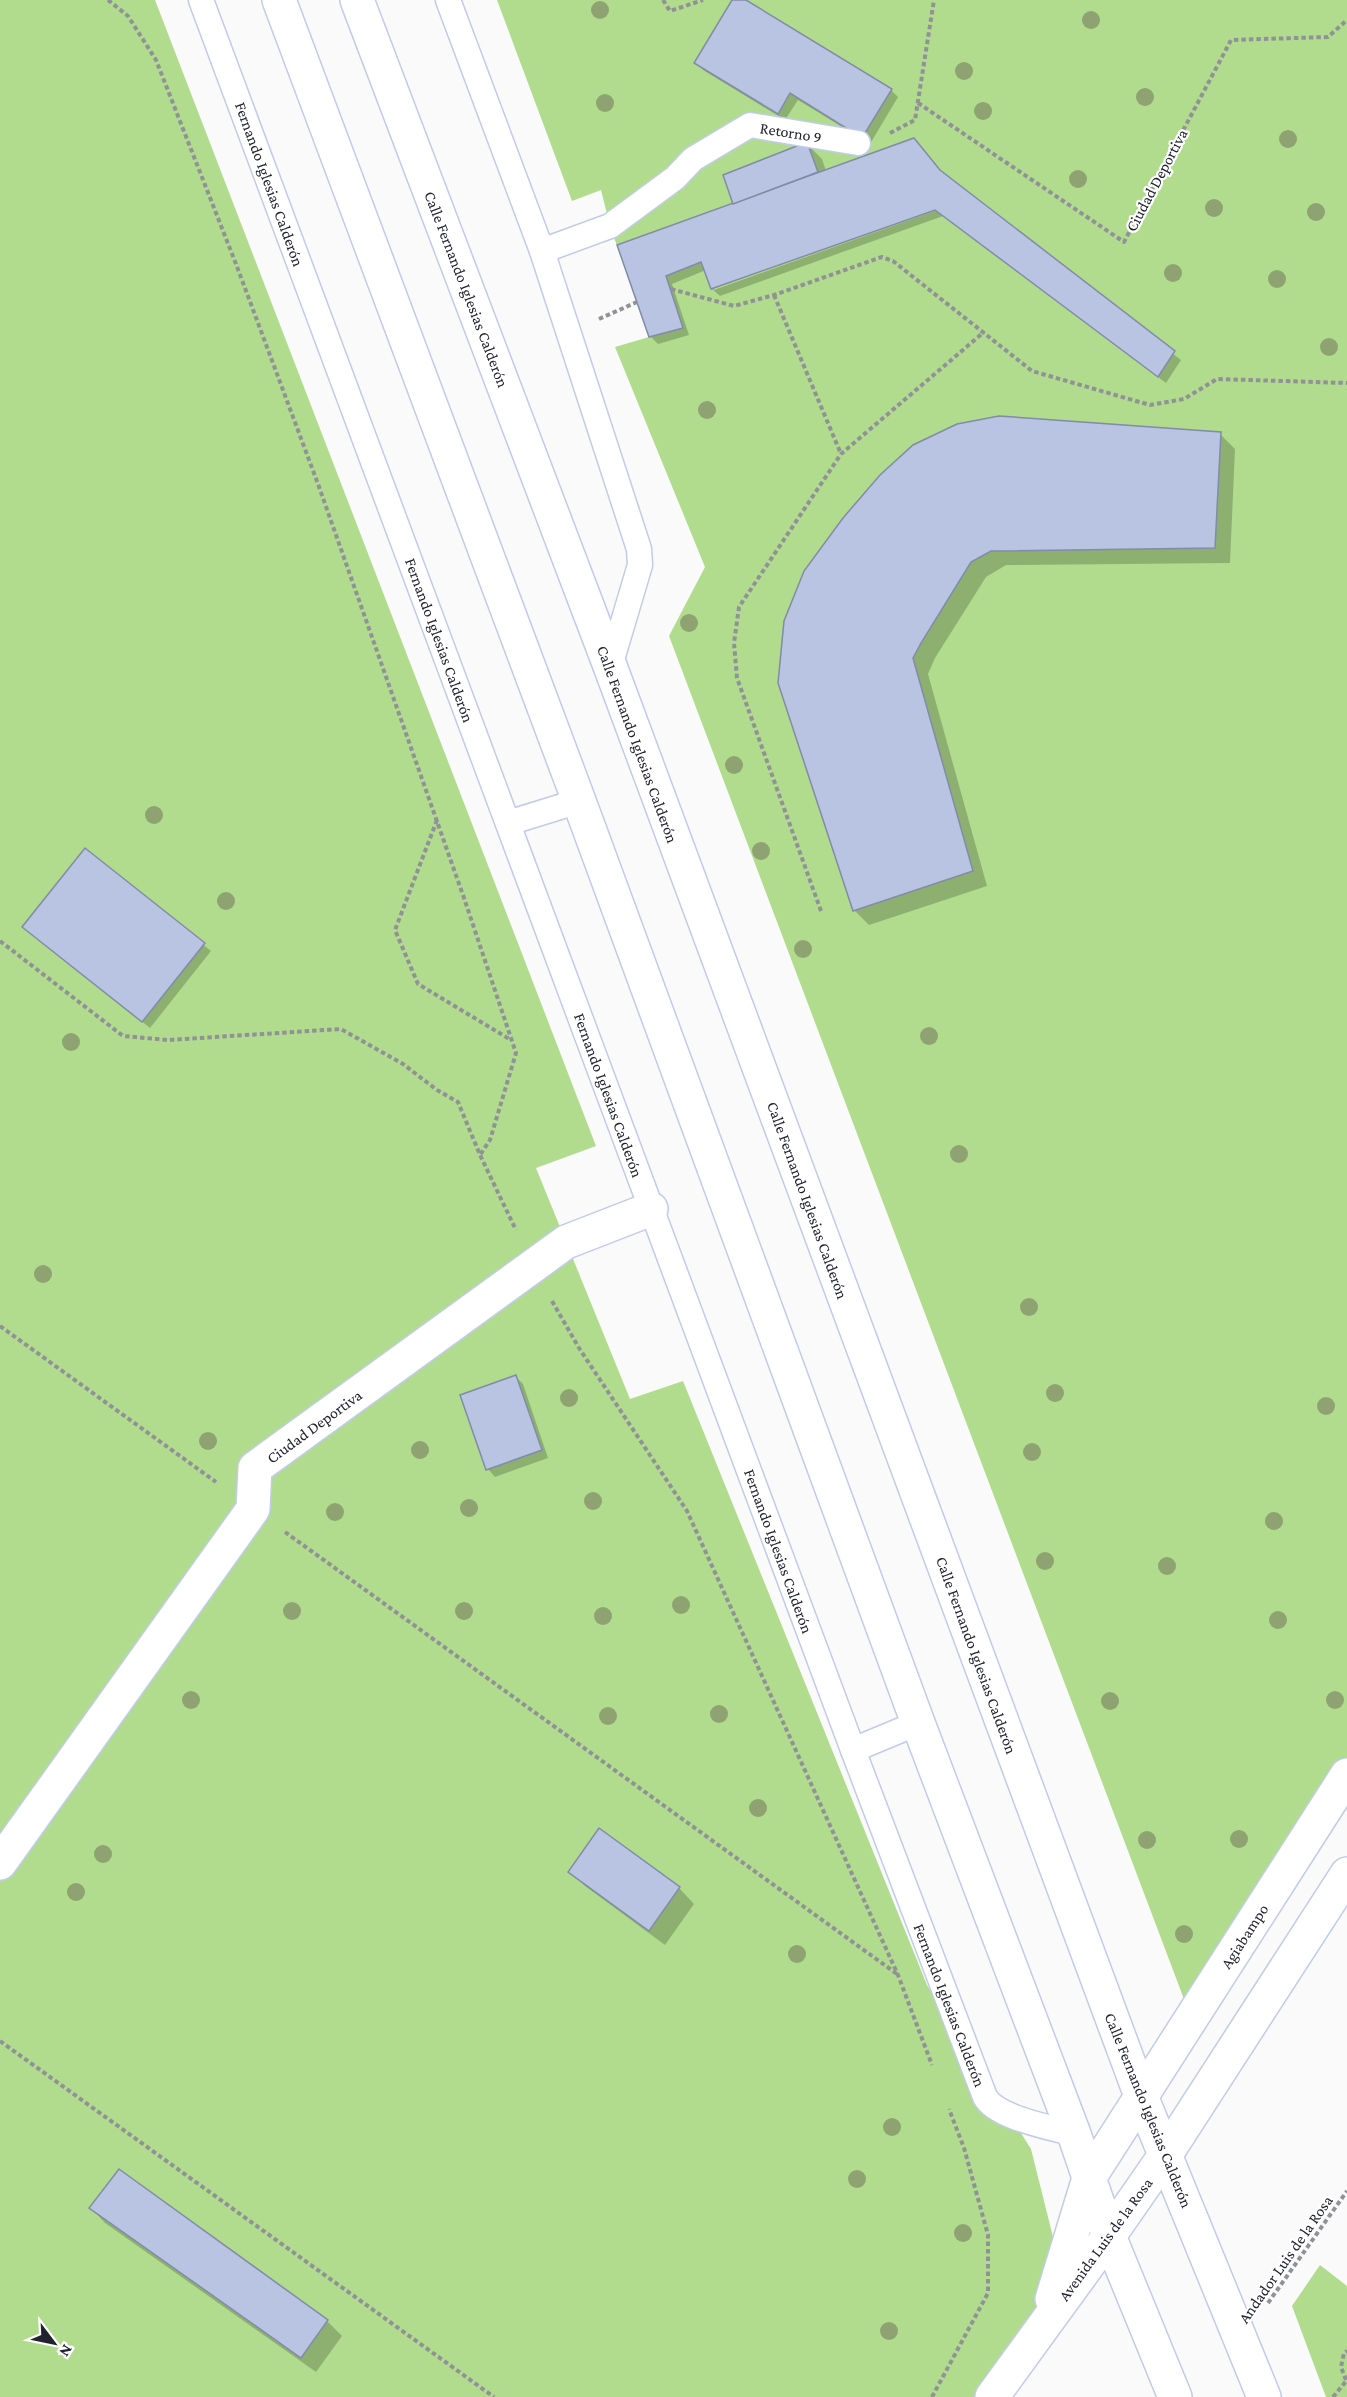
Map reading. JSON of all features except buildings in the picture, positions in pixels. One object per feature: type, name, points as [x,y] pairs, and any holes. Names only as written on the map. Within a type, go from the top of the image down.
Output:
[{"type":"street","points":[[279,0],[579,801],[918,1723],[1074,2134],[1109,2236],[1175,2397]]},
{"type":"street","name":"Calle Fernando Iglesias Calderón","points":[[357,0],[610,666],[1141,2096],[1264,2397]]},
{"type":"street","name":"Ciudad Deportiva","points":[[253,1509],[255,1468],[566,1242],[651,1209]]},
{"type":"street","points":[[0,1863],[253,1509]]},
{"type":"street","name":"Agiabampo","points":[[1141,2096],[1347,1775]]},
{"type":"street","points":[[1166,2154],[1347,1874]]},
{"type":"street","name":"Avenida Luis de la Rosa","points":[[1044,2324],[1089,2178],[1141,2096]]},
{"type":"street","name":"Avenida Luis de la Rosa","points":[[992,2397],[1166,2154]]},
{"type":"lane","name":"Fernando Iglesias Calderón","points":[[201,0],[853,1750],[985,2097],[1001,2112],[1074,2134]]},
{"type":"lane","points":[[448,0],[542,251],[641,557],[610,666]]},
{"type":"lane","name":"Retorno 9","points":[[542,251],[610,226],[675,178],[693,159],[750,125],[858,143]]},
{"type":"lane","points":[[508,823],[579,801]]},
{"type":"lane","points":[[853,1750],[918,1723]]},
{"type":"path","points":[[108,0],[128,16],[156,60],[318,484],[512,1040],[516,1053],[490,1140],[480,1155]]},
{"type":"path","points":[[663,0],[670,11],[703,0]]},
{"type":"path","points":[[858,143],[876,140],[915,120],[934,0]]},
{"type":"path","name":"Ciudad Deportiva","points":[[918,103],[1124,242],[1231,40],[1328,37],[1347,20]]},
{"type":"path","points":[[671,289],[734,306],[774,295],[882,257],[893,261],[1032,370],[1150,405],[1184,399],[1217,379],[1347,383]]},
{"type":"path","points":[[774,295],[841,454]]},
{"type":"path","points":[[821,911],[737,678],[734,643],[739,607],[841,454],[984,332]]},
{"type":"path","points":[[437,820],[394,930],[418,984],[512,1040]]},
{"type":"path","points":[[0,941],[123,1036],[168,1040],[341,1029],[403,1065],[458,1102],[480,1155],[533,1267],[579,1348],[687,1511],[898,1975],[935,2072]]},
{"type":"path","points":[[0,1326],[898,1975]]},
{"type":"path","points":[[0,2041],[494,2397]]},
{"type":"path","points":[[932,2397],[988,2293],[988,2235],[964,2148],[948,2105]]},
{"type":"path","name":"Andador Luis de la Rosa","points":[[1242,2340],[1347,2191]]},
{"type":"path","points":[[1333,2397],[1347,2380],[1341,2367],[1344,2353],[1347,2351]]},
{"type":"green space","points":[[0,0],[155,0],[596,1146],[536,1168],[630,1399],[683,1381],[927,1985],[1031,2149],[1054,2241],[1051,2274],[1034,2320],[982,2397],[0,2397]]},
{"type":"green space","points":[[497,0],[1347,0],[1347,1771],[1190,2015],[669,636],[705,567],[615,347],[649,337],[610,226],[601,190],[572,201]]},
{"type":"green space","points":[[1320,2265],[1347,2286],[1347,2397],[1326,2397],[1292,2306]]}]
